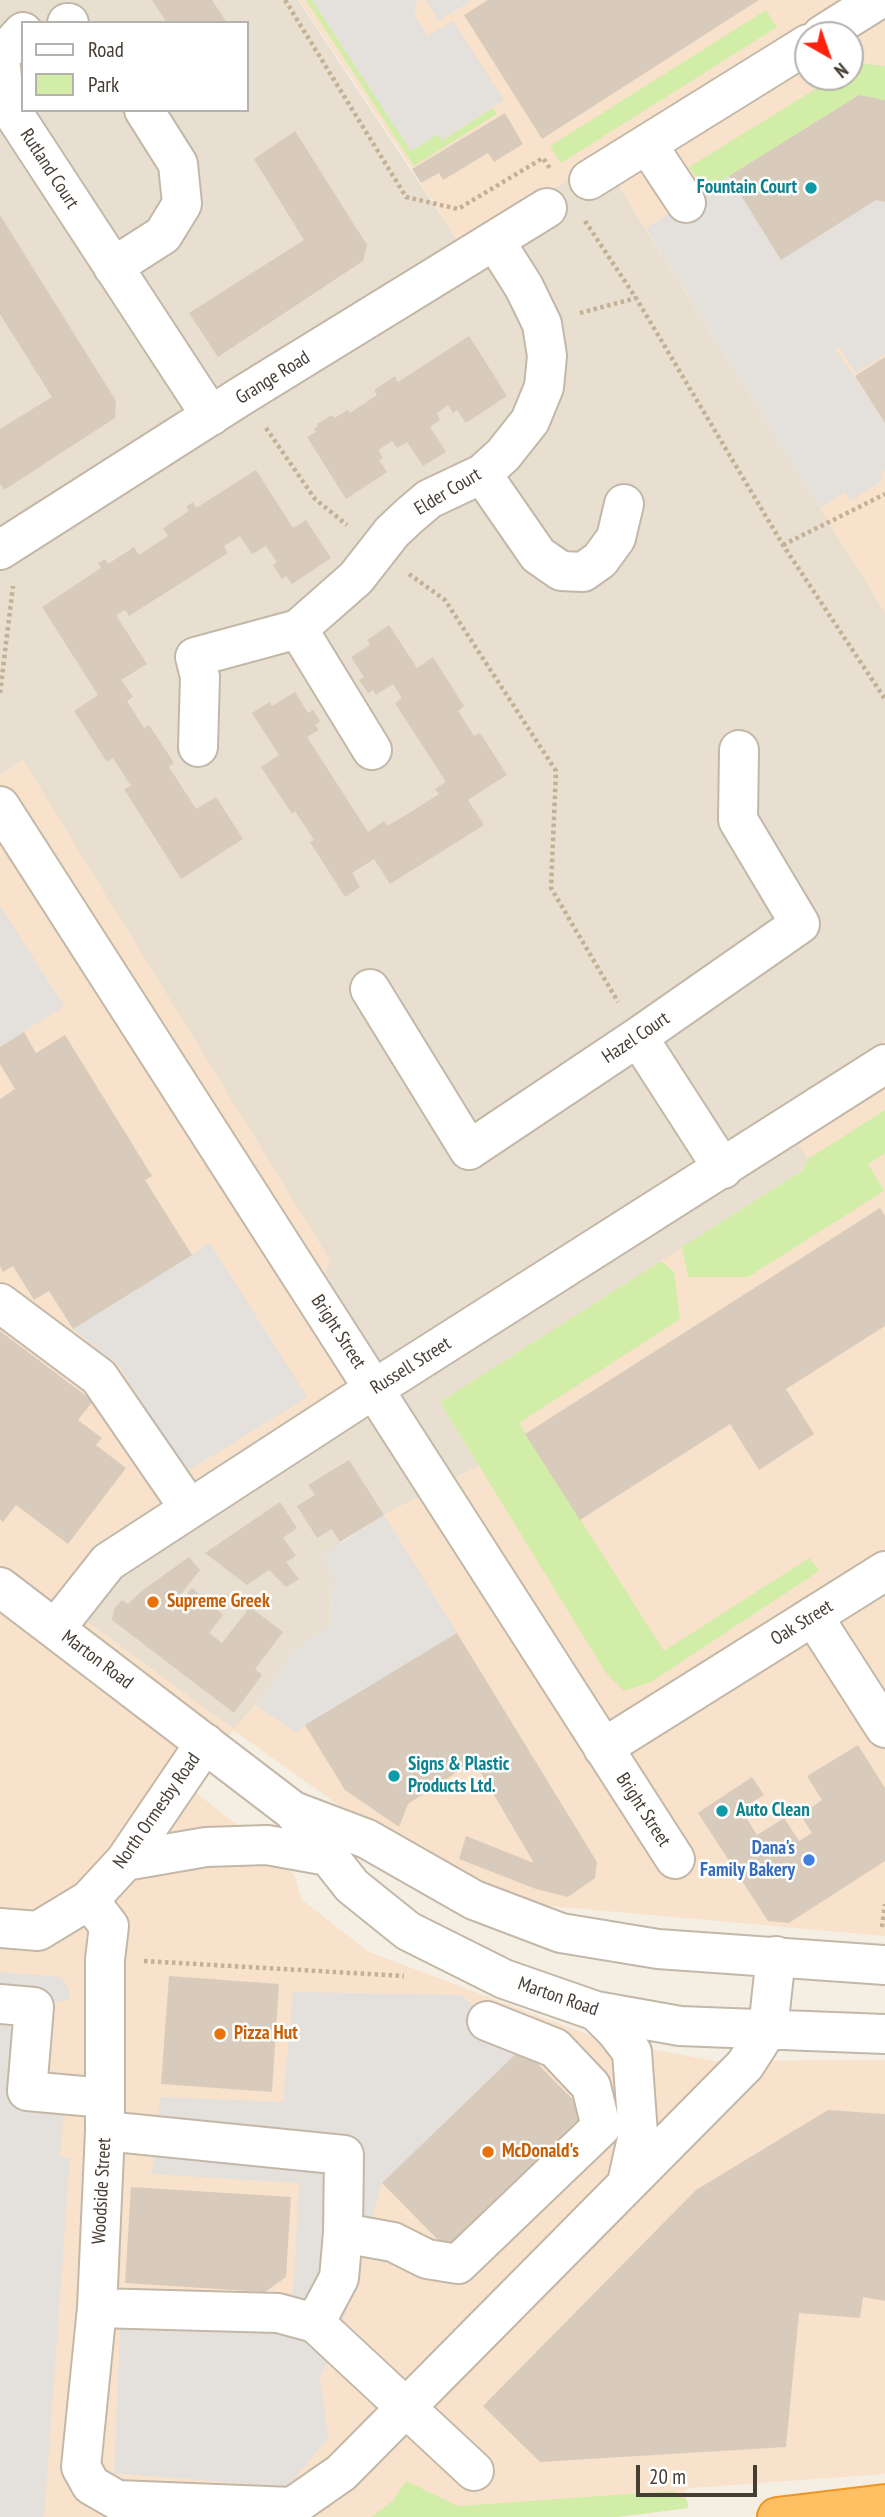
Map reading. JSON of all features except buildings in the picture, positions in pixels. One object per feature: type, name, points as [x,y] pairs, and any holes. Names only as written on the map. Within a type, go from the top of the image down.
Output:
[{"type":"highway","points":[[777,2517],[885,2504]]},
{"type":"street","points":[[847,21],[876,5]]},
{"type":"street","name":"Rutland Court","points":[[21,34],[0,57],[4,99],[211,416]]},
{"type":"street","name":"Grange Road","points":[[9,544],[243,395],[495,241],[794,53]]},
{"type":"street","points":[[113,267],[163,235],[181,204],[178,164],[145,112]]},
{"type":"street","points":[[647,144],[686,203]]},
{"type":"street","name":"Elder Court","points":[[298,629],[356,578],[392,532],[429,499],[482,474],[503,455],[530,421],[544,387],[547,356],[542,324],[524,287],[495,241]]},
{"type":"street","points":[[482,474],[538,555],[561,571],[583,572],[593,567],[608,551],[616,538],[624,503]]},
{"type":"street","points":[[198,747],[200,677],[195,657],[298,629],[372,750]]},
{"type":"street","name":"Hazel Court","points":[[370,989],[469,1150],[800,924],[738,820],[739,750]]},
{"type":"street","name":"Bright Street","points":[[0,806],[675,1860]]},
{"type":"street","points":[[638,1037],[723,1169]]},
{"type":"street","name":"Russell Street","points":[[55,1629],[108,1562],[374,1389],[885,1064]]},
{"type":"street","points":[[0,1303],[99,1377],[189,1508]]},
{"type":"street","name":"Oak Street","points":[[603,1748],[885,1571]]},
{"type":"street","name":"Marton Road","points":[[0,1587],[293,1811],[352,1886],[408,1931],[504,1979],[596,2011],[680,2026],[885,2034]]},
{"type":"street","points":[[813,1616],[885,1728]]},
{"type":"street","name":"North Ormesby Road","points":[[0,1928],[38,1931],[89,1900],[125,1861],[205,1743]]},
{"type":"street","name":"Marton Road","points":[[293,1811],[367,1839],[474,1900],[561,1933],[658,1948],[885,1965]]},
{"type":"street","points":[[125,1861],[206,1847],[267,1845],[328,1856]]},
{"type":"street","name":"Woodside Street","points":[[89,1900],[109,1926],[97,2308],[81,2467],[91,2486],[117,2500],[292,2507],[341,2473],[406,2409]]},
{"type":"street","points":[[406,2409],[745,2065],[768,2029],[776,1956]]},
{"type":"street","points":[[0,2004],[34,2007],[27,2091],[105,2114],[344,2155],[343,2233],[339,2278],[315,2323]]},
{"type":"street","points":[[596,2011],[632,2052],[638,2134],[627,2183]]},
{"type":"street","points":[[343,2233],[393,2242],[427,2259],[458,2264],[601,2127],[591,2086],[555,2048],[487,2021]]},
{"type":"street","points":[[97,2308],[278,2313],[315,2323],[474,2471]]},
{"type":"path","points":[[285,0],[406,197],[458,209],[543,158],[636,298],[783,545],[885,699]]},
{"type":"path","points":[[542,324],[636,298]]},
{"type":"path","points":[[243,395],[315,499],[378,552],[445,600],[556,771],[551,888],[638,1037]]},
{"type":"path","points":[[783,545],[885,494]]},
{"type":"path","points":[[0,693],[9,544]]},
{"type":"path","points":[[106,1959],[407,1976]]},
{"type":"shaded area","points":[[0,0],[298,0],[462,247],[602,159],[885,612],[885,1041],[775,1109],[808,1159],[803,1170],[441,1403],[479,1466],[384,1515],[340,1542],[333,1580],[330,1627],[294,1650],[256,1705],[233,1729],[62,1604],[90,1548],[378,1359],[323,1277],[329,1260],[23,761],[0,775]]},
{"type":"shaded area","points":[[299,0],[885,0],[885,612],[602,159],[462,247]]},
{"type":"shaded area","points":[[312,0],[417,0],[414,14],[428,36],[453,21],[504,100],[442,140],[438,134],[411,151]]},
{"type":"shaded area","points":[[426,0],[472,0],[439,21]]},
{"type":"shaded area","points":[[729,176],[781,259],[876,200],[885,202],[885,354],[856,373],[838,346],[835,348],[885,423],[885,470],[880,474],[883,480],[850,501],[845,492],[820,508],[646,228]]},
{"type":"shaded area","points":[[23,760],[330,1260],[323,1277],[379,1360],[90,1548],[62,1603],[233,1729],[256,1705],[294,1650],[330,1627],[333,1580],[321,1556],[384,1515],[479,1466],[440,1402],[803,1170],[808,1159],[775,1109],[885,1041],[885,1936],[528,1904],[399,1848],[233,1730],[191,1789],[275,1854],[295,1877],[302,1900],[369,1952],[603,2040],[715,2061],[885,2060],[885,2474],[691,2488],[685,2490],[688,2508],[617,2517],[0,2517],[0,775]]},
{"type":"shaded area","points":[[0,906],[64,1006],[0,1047]]},
{"type":"shaded area","points":[[210,1243],[307,1397],[186,1472],[120,1367],[73,1329]]},
{"type":"shaded area","points":[[384,1515],[457,1633],[295,1732],[256,1705],[294,1650],[330,1627],[333,1580],[321,1556]]},
{"type":"shaded area","points":[[0,1972],[61,1977],[69,1989],[69,1999],[54,2003],[49,2068],[66,2079],[60,2157],[70,2158],[44,2517],[0,2517]]},
{"type":"shaded area","points":[[293,1992],[461,1995],[522,2048],[382,2183],[337,2342],[320,2377],[328,2438],[287,2487],[114,2473],[120,2329],[280,2332],[290,2315],[299,2183],[152,2174],[160,2097],[283,2102]]},
{"type":"green space","points":[[306,0],[312,0],[411,151],[438,134],[443,140],[493,108],[497,114],[414,166]]},
{"type":"green space","points":[[766,10],[777,27],[561,163],[550,146]]},
{"type":"green space","points":[[864,64],[885,66],[885,100],[859,95],[705,191],[689,167],[812,91],[864,91]]},
{"type":"green space","points":[[885,1110],[885,1153],[868,1164],[884,1191],[748,1277],[688,1277],[682,1247],[803,1170],[808,1159]]},
{"type":"green space","points":[[661,1261],[674,1272],[680,1319],[519,1423],[664,1651],[809,1558],[819,1571],[651,1682],[624,1691],[606,1673],[440,1402]]},
{"type":"green space","points":[[406,2481],[458,2506],[672,2491],[687,2500],[688,2508],[617,2517],[371,2517],[393,2501]]},
{"type":"place","name":"Fountain Court","points":[[811,188]]},
{"type":"place","name":"Supreme Greek","points":[[153,1602]]},
{"type":"place","name":"Signs & Plastic Products Ltd.","points":[[394,1776]]},
{"type":"place","name":"Auto Clean","points":[[722,1811]]},
{"type":"place","name":"Dana's Family Bakery","points":[[809,1860]]},
{"type":"place","name":"Pizza Hut","points":[[220,2034]]},
{"type":"place","name":"McDonald's","points":[[488,2152]]}]
